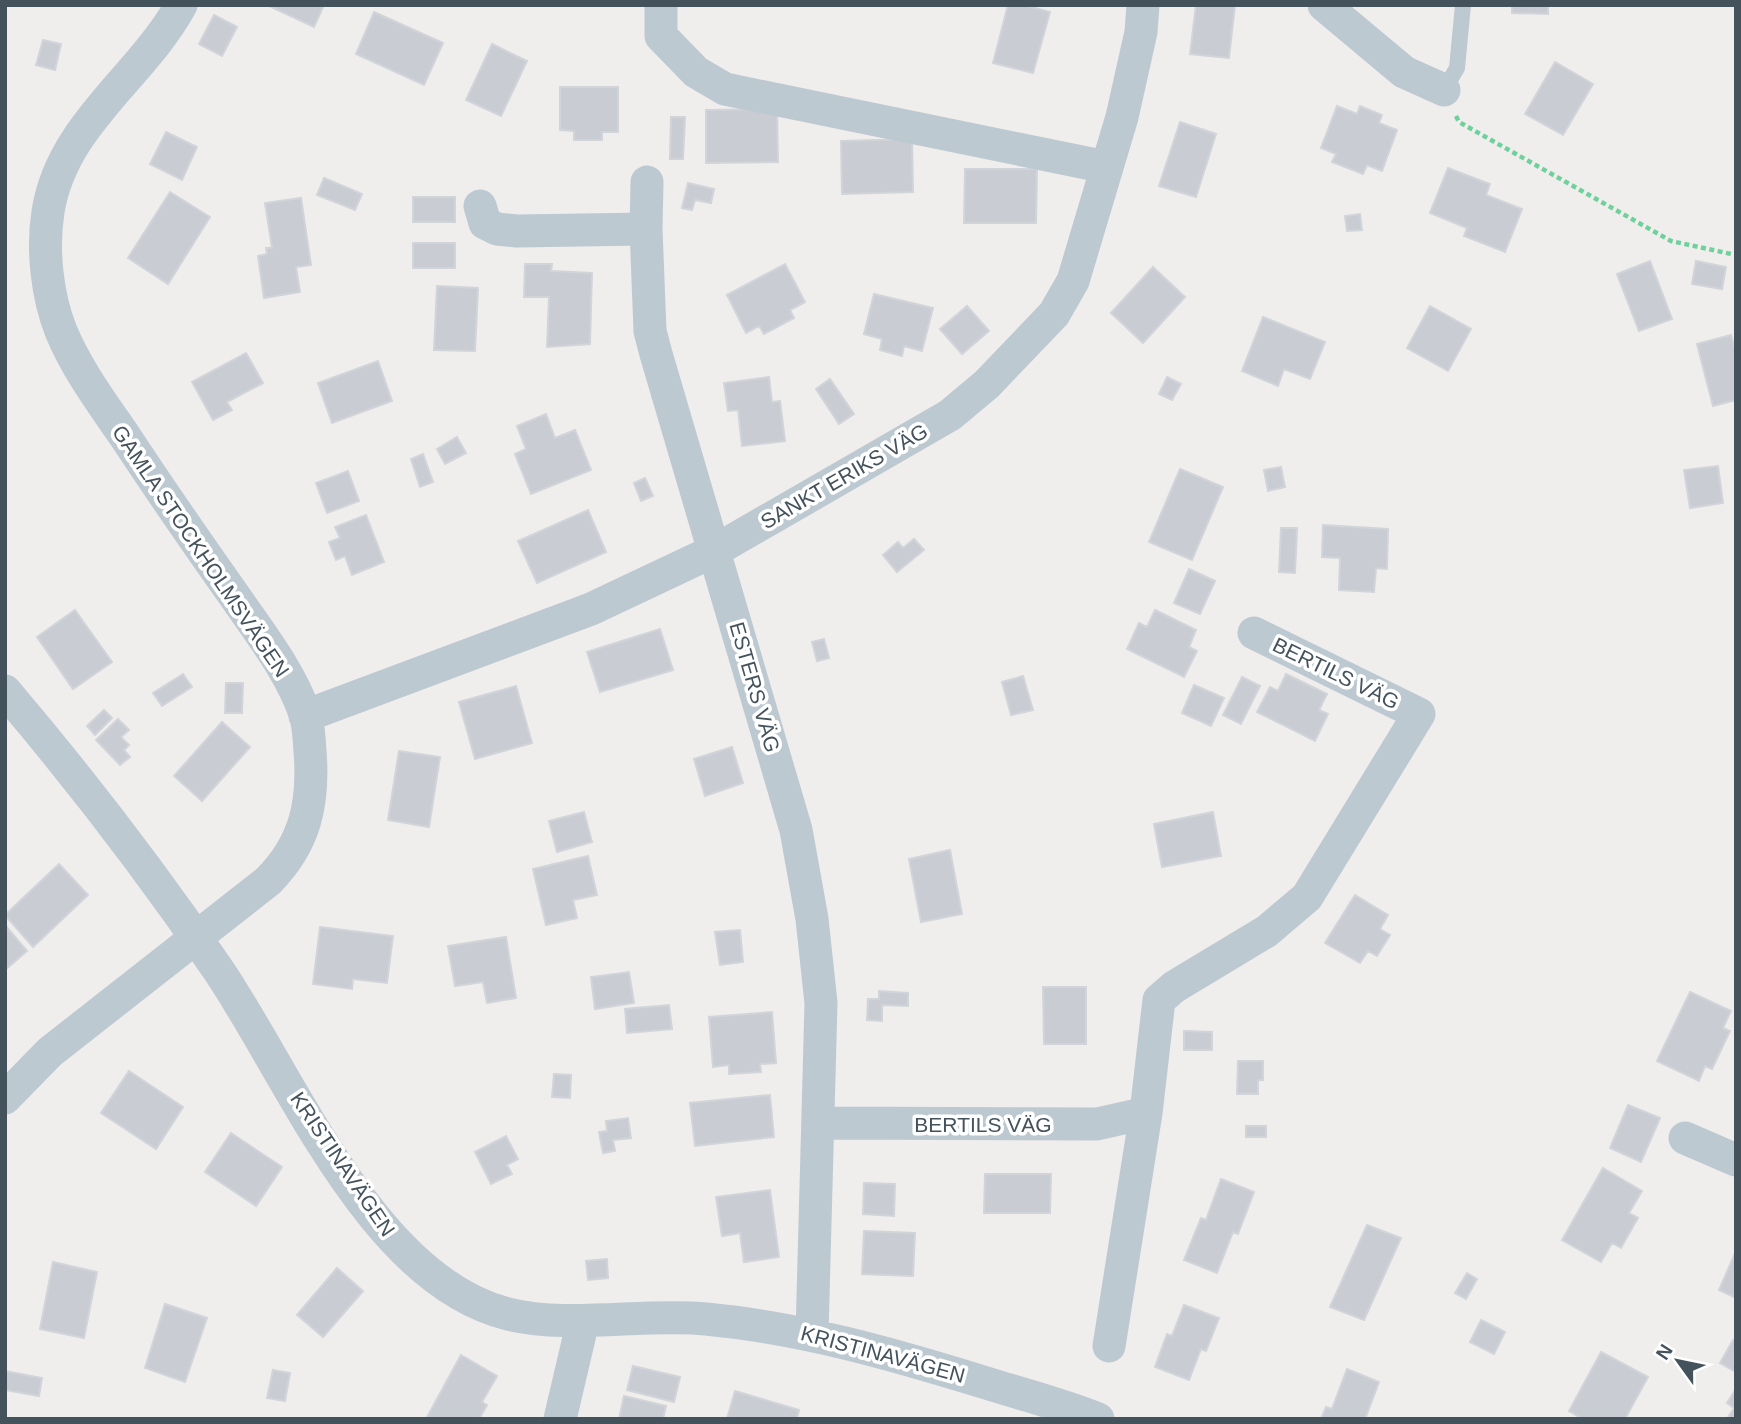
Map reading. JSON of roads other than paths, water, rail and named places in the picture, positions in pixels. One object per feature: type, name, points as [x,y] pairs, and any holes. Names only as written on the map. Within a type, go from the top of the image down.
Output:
[{"type":"street","name":"GAMLA STOCKHOLMSVÄGEN","points":[[5,1098],[50,1052],[268,881],[292,854],[311,802],[313,784],[305,716],[272,650],[142,464],[90,384],[61,331],[46,263],[48,212],[72,150],[102,104],[181,5]]},
{"type":"street","name":"SANKT ERIKS VÄG","points":[[305,716],[591,610],[716,550],[950,415],[1007,366],[1047,322],[1066,296],[1122,117],[1142,32],[1143,5]]},
{"type":"street","points":[[1325,6],[1404,72],[1444,90]]},
{"type":"street","points":[[661,21],[696,72],[725,89],[1106,167]]},
{"type":"street","name":"ESTERS VÄG","points":[[647,182],[650,331],[796,830],[808,894],[821,1003],[812,1334]]},
{"type":"street","points":[[480,206],[485,223],[497,229],[646,229]]},
{"type":"street","name":"BERTILS VÄG","points":[[818,1123],[1097,1124],[1146,1113],[1159,1000],[1174,987],[1275,926],[1307,897],[1419,714],[1254,633]]},
{"type":"street","name":"KRISTINAVÄGEN","points":[[5,691],[64,762],[196,937],[348,1180],[385,1230],[419,1266],[460,1293],[508,1314],[583,1321],[699,1318],[779,1326],[903,1357],[1098,1419]]},
{"type":"street","points":[[1109,1346],[1146,1113]]},
{"type":"street","points":[[1685,1138],[1736,1160]]},
{"type":"street","points":[[560,1419],[583,1321]]},
{"type":"lane","points":[[1444,90],[1457,68],[1464,5]]}]
